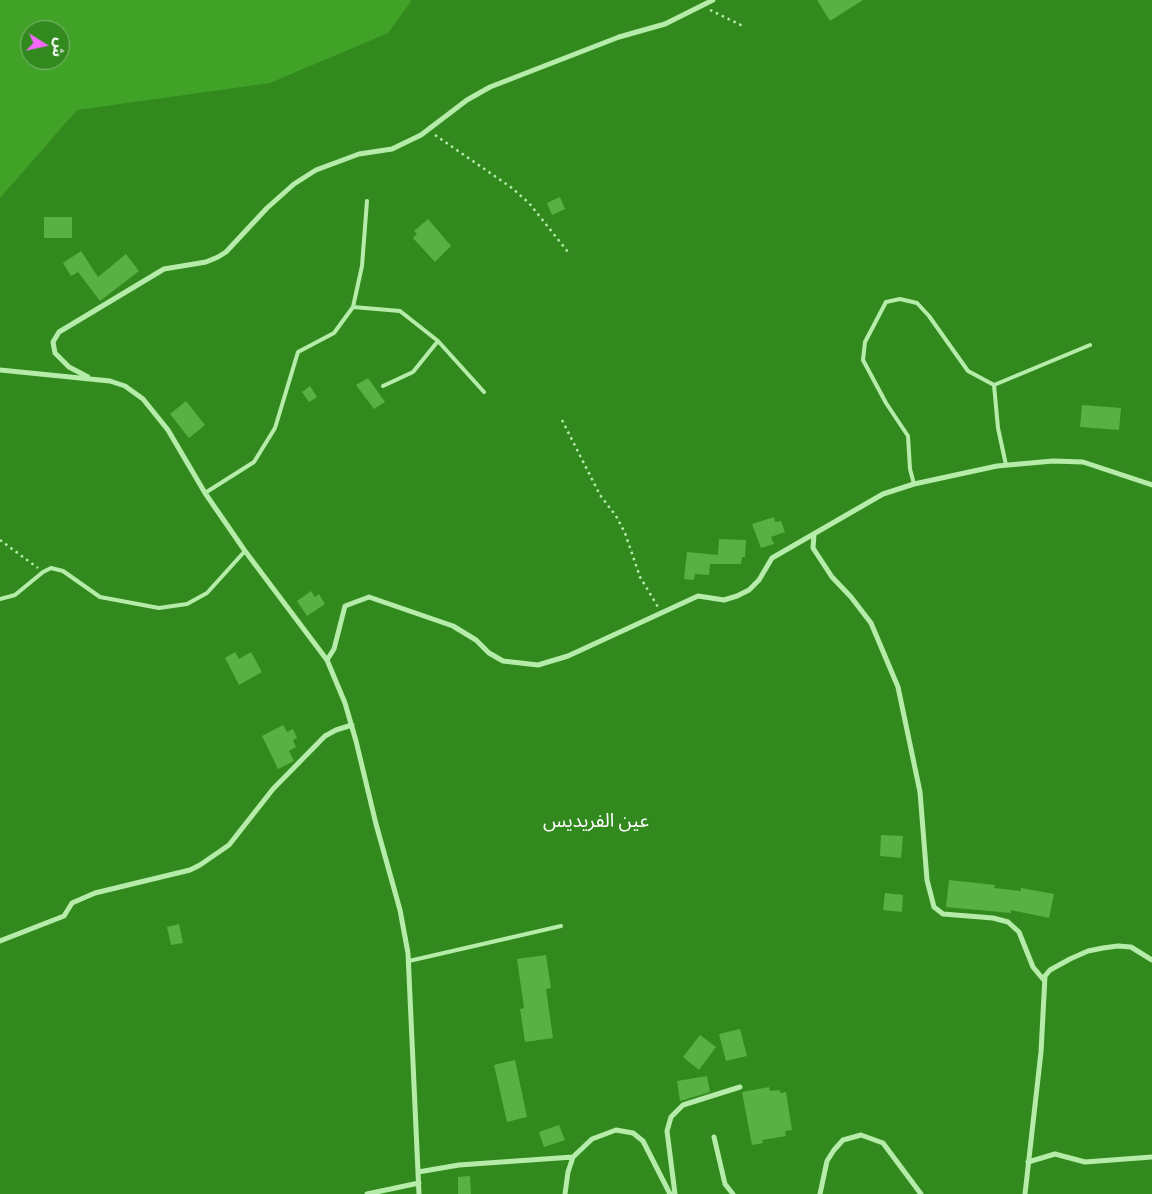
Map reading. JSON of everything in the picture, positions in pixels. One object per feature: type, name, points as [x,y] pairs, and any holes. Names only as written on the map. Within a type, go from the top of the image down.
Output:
[{"type":"street","points":[[91,378],[69,367],[55,353],[53,342],[59,332],[164,269],[206,262],[226,252],[267,208],[294,184],[316,170],[359,154],[392,149],[428,130],[467,100],[490,87],[619,37],[665,24],[702,7],[712,0]]},
{"type":"street","points":[[0,370],[110,381],[125,386],[143,399],[168,430],[205,493],[245,551],[327,660],[352,725],[400,910],[409,961],[419,1194]]},
{"type":"street","points":[[327,660],[334,649],[345,606],[369,597],[453,626],[476,640],[490,653],[503,660],[538,665],[568,656],[698,596],[724,600],[749,590],[759,580],[772,558],[883,494],[914,484],[1006,465],[1053,461],[1083,462],[1152,485]]},
{"type":"street","points":[[814,534],[813,548],[821,563],[871,623],[898,687],[920,792],[927,880],[934,907],[943,914],[993,918],[1008,922],[1019,932],[1033,967],[1043,979]]},
{"type":"street","points":[[0,941],[64,916],[72,903],[95,893],[190,870],[200,865],[230,845],[273,788],[325,736],[352,725]]},
{"type":"street","points":[[1025,1194],[1041,1052],[1043,979],[1050,970],[1088,951],[1103,948],[1131,947],[1151,957]]},
{"type":"street","points":[[675,1194],[668,1138],[671,1117],[683,1105],[740,1087]]},
{"type":"street","points":[[565,1194],[568,1172],[573,1158],[592,1139],[607,1132],[623,1130],[633,1133],[643,1141],[670,1194]]},
{"type":"street","points":[[820,1194],[827,1161],[834,1150],[842,1140],[850,1136],[861,1136],[883,1143],[921,1194]]},
{"type":"street","points":[[714,1137],[725,1184],[733,1194]]},
{"type":"street","points":[[1028,1162],[1054,1154],[1085,1162],[1152,1156]]},
{"type":"street","points":[[418,1172],[459,1165],[573,1158]]},
{"type":"street","points":[[367,1194],[419,1183]]},
{"type":"lane","points":[[205,493],[254,462],[275,428],[298,352],[334,333],[353,307],[362,266],[368,201]]},
{"type":"lane","points":[[914,484],[910,469],[908,436],[886,403],[863,360],[865,342],[886,302],[900,299],[917,303],[930,316],[968,371],[994,385]]},
{"type":"lane","points":[[353,307],[400,311],[438,341],[484,392]]},
{"type":"lane","points":[[383,386],[413,372],[438,341]]},
{"type":"lane","points":[[994,385],[1090,345]]},
{"type":"lane","points":[[994,385],[998,428],[1006,465]]},
{"type":"lane","points":[[0,599],[15,595],[43,572],[52,568],[63,571],[100,597],[159,608],[187,604],[207,593],[245,551]]},
{"type":"lane","points":[[409,961],[561,926]]},
{"type":"path","points":[[702,7],[743,26]]},
{"type":"path","points":[[428,130],[512,188],[529,203],[568,252]]},
{"type":"path","points":[[562,420],[600,495],[616,516],[625,533],[640,577],[661,612]]},
{"type":"path","points":[[0,540],[43,572]]},
{"type":"green space","points":[[0,0],[412,0],[388,33],[270,83],[77,110],[0,198]]},
{"type":"building","points":[[817,0],[863,0],[830,21]]},
{"type":"building","points":[[560,197],[565,209],[552,215],[547,203]]},
{"type":"building","points":[[44,217],[72,217],[72,238],[44,238]]},
{"type":"building","points":[[428,219],[451,246],[435,262],[413,238],[417,234],[414,231]]},
{"type":"building","points":[[81,251],[98,277],[126,254],[139,271],[100,301],[78,272],[71,276],[63,263]]},
{"type":"building","points":[[368,378],[385,402],[374,409],[356,385]]},
{"type":"building","points":[[310,386],[317,397],[309,402],[302,392]]},
{"type":"building","points":[[186,401],[205,425],[189,438],[170,414]]},
{"type":"building","points":[[1082,405],[1121,408],[1119,430],[1080,427]]},
{"type":"building","points":[[774,517],[775,522],[781,521],[785,532],[771,537],[774,544],[761,548],[752,524]]},
{"type":"building","points":[[719,539],[746,540],[745,557],[742,557],[741,564],[710,564],[709,575],[695,574],[694,580],[684,579],[687,552],[718,555]]},
{"type":"building","points":[[311,591],[315,597],[319,594],[325,604],[307,616],[297,601]]},
{"type":"building","points":[[235,652],[239,659],[251,652],[262,672],[239,685],[225,658]]},
{"type":"building","points":[[283,725],[287,732],[293,729],[297,738],[293,740],[296,747],[289,751],[294,761],[278,769],[262,736]]},
{"type":"building","points":[[881,835],[903,836],[901,858],[880,856]]},
{"type":"building","points":[[949,880],[995,885],[994,888],[1021,891],[1021,888],[1054,894],[1049,918],[1011,910],[1011,913],[946,907]]},
{"type":"building","points":[[885,893],[903,895],[902,912],[883,910]]},
{"type":"building","points":[[179,924],[183,943],[171,945],[167,927]]},
{"type":"building","points":[[546,955],[551,988],[546,989],[553,1038],[525,1042],[520,1009],[524,1008],[517,959]]},
{"type":"building","points":[[740,1029],[747,1056],[726,1061],[719,1034]]},
{"type":"building","points":[[700,1035],[716,1047],[699,1070],[683,1057]]},
{"type":"building","points":[[515,1060],[527,1117],[507,1122],[494,1065]]},
{"type":"building","points":[[707,1076],[710,1092],[680,1101],[677,1081]]},
{"type":"building","points":[[769,1087],[770,1091],[780,1090],[780,1093],[786,1092],[792,1130],[785,1131],[786,1136],[762,1140],[763,1143],[752,1145],[742,1092]]},
{"type":"building","points":[[559,1125],[565,1140],[544,1147],[539,1132]]},
{"type":"building","points":[[470,1176],[471,1194],[458,1194],[458,1177]]},
{"type":"district","name":"عين الفريديس","points":[[596,822]]}]
